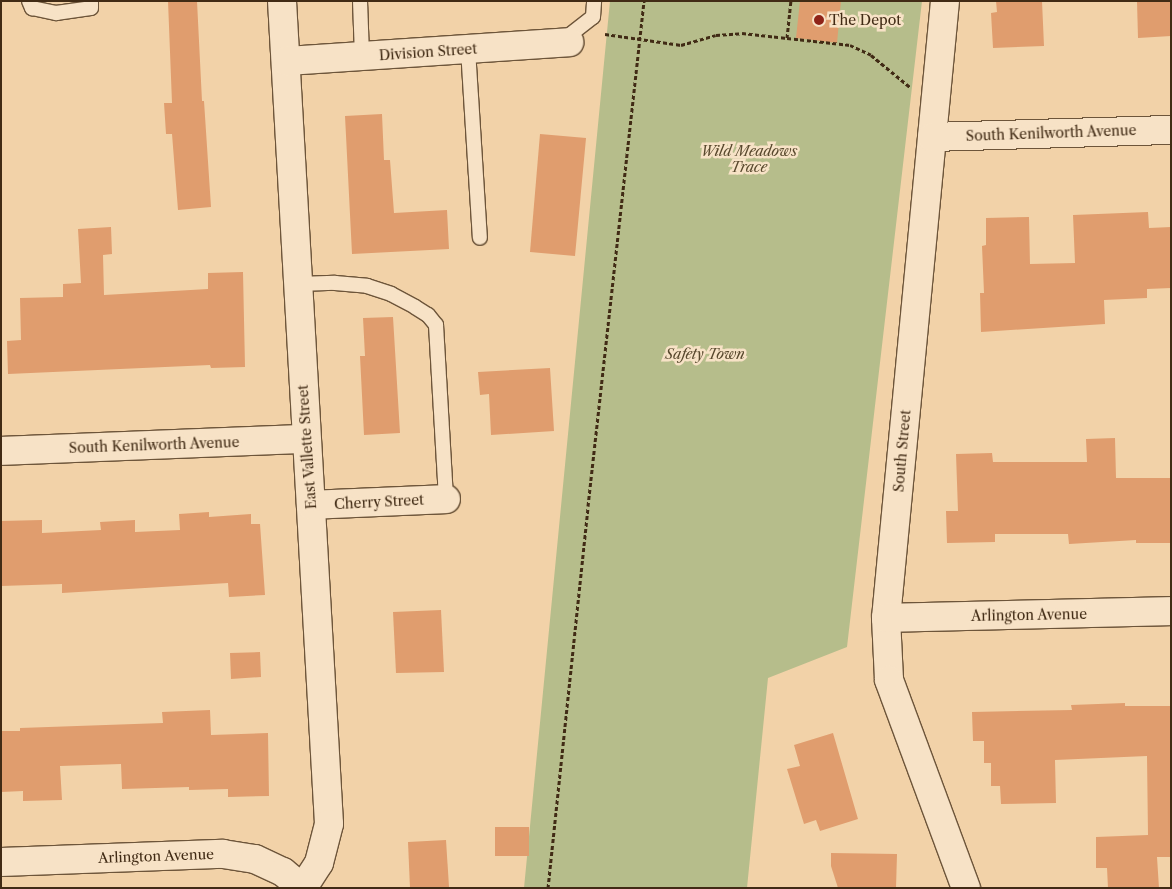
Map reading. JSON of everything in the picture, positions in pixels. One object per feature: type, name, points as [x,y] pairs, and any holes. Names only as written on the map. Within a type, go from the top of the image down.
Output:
[{"type":"street","name":"East Vallette Street","points":[[282,1],[329,824],[319,863],[303,888]]},
{"type":"street","name":"South Street","points":[[945,1],[886,618],[889,680],[966,888]]},
{"type":"street","name":"Division Street","points":[[286,61],[564,43]]},
{"type":"street","name":"South Kenilworth Avenue","points":[[932,137],[1171,130]]},
{"type":"street","name":"South Kenilworth Avenue","points":[[1,452],[306,439]]},
{"type":"street","name":"Cherry Street","points":[[311,505],[446,499]]},
{"type":"street","name":"Arlington Avenue","points":[[886,618],[1171,611]]},
{"type":"street","name":"Arlington Avenue","points":[[1,862],[223,854],[255,859],[283,872],[303,888]]},
{"type":"lane","points":[[29,1],[32,8],[56,13],[92,8],[91,1]]},
{"type":"lane","points":[[360,1],[362,56]]},
{"type":"lane","points":[[564,43],[593,17],[594,1]]},
{"type":"lane","points":[[468,49],[480,238]]},
{"type":"lane","points":[[298,284],[335,283],[367,286],[391,294],[415,307],[428,315],[436,325],[446,499]]},
{"type":"path","points":[[548,888],[644,1]]},
{"type":"path","points":[[787,38],[791,1]]},
{"type":"path","points":[[640,40],[681,45],[716,35],[742,33],[850,45],[871,55],[896,73],[934,109]]},
{"type":"green space","name":"Wild Meadows Trace","points":[[610,1],[922,1],[847,647],[768,678],[747,888],[524,888]]},
{"type":"building","points":[[168,1],[197,1],[202,101],[204,101],[211,207],[178,210],[172,134],[166,134],[164,103],[172,103]]},
{"type":"building","name":"The Depot","points":[[800,1],[841,1],[837,43],[796,38]]},
{"type":"building","points":[[996,1],[1042,1],[1044,46],[993,48],[991,13],[997,12]]},
{"type":"building","points":[[1137,1],[1171,1],[1171,36],[1138,38]]},
{"type":"building","points":[[382,114],[384,160],[390,160],[394,213],[447,210],[449,249],[352,254],[345,116]]},
{"type":"building","points":[[540,134],[586,138],[575,256],[530,252]]},
{"type":"building","points":[[1148,212],[1149,228],[1171,227],[1171,288],[1147,289],[1147,298],[1104,300],[1105,324],[981,332],[980,293],[984,293],[982,246],[986,245],[986,218],[1029,217],[1030,264],[1075,263],[1073,215]]},
{"type":"building","points":[[111,227],[112,254],[103,255],[104,295],[208,289],[208,273],[243,272],[245,367],[211,368],[210,365],[8,374],[7,341],[21,340],[20,298],[63,297],[63,284],[81,283],[78,229]]},
{"type":"building","points":[[393,317],[400,433],[364,435],[360,356],[365,356],[363,318]]},
{"type":"building","points":[[550,368],[554,431],[491,435],[489,394],[480,395],[478,372]]},
{"type":"building","points":[[1115,438],[1116,478],[1171,478],[1171,543],[1136,543],[1136,540],[1069,544],[1068,534],[995,534],[995,542],[947,543],[946,511],[958,511],[956,454],[992,453],[993,462],[1087,462],[1086,439]]},
{"type":"building","points":[[209,512],[209,517],[251,514],[251,524],[260,524],[265,595],[229,597],[228,583],[62,593],[62,584],[1,586],[1,521],[42,520],[42,533],[101,530],[100,522],[135,520],[135,532],[180,530],[179,514]]},
{"type":"building","points":[[441,610],[444,672],[396,673],[393,612]]},
{"type":"building","points":[[260,652],[261,677],[231,679],[230,653]]},
{"type":"building","points":[[1125,703],[1125,706],[1171,706],[1171,857],[1157,857],[1159,888],[1108,888],[1107,868],[1096,868],[1096,837],[1148,835],[1147,756],[1055,760],[1056,803],[1001,804],[1000,786],[991,786],[991,763],[984,763],[984,741],[973,741],[972,712],[1072,710],[1071,705]]},
{"type":"building","points":[[210,710],[211,735],[268,733],[269,796],[228,797],[228,789],[189,790],[189,787],[122,789],[121,764],[60,766],[62,800],[23,801],[23,791],[1,792],[1,731],[20,731],[20,728],[163,723],[162,712]]},
{"type":"building","points":[[833,733],[858,819],[820,831],[816,820],[804,824],[787,769],[800,766],[794,745]]},
{"type":"building","points":[[495,827],[529,827],[529,856],[495,856]]},
{"type":"building","points":[[446,840],[449,887],[410,888],[408,842]]},
{"type":"building","points":[[831,853],[897,854],[896,888],[838,888],[831,866]]},
{"type":"place","name":"The Depot","points":[[819,20]]},
{"type":"park label","name":"Safety Town","points":[[705,354]]}]
